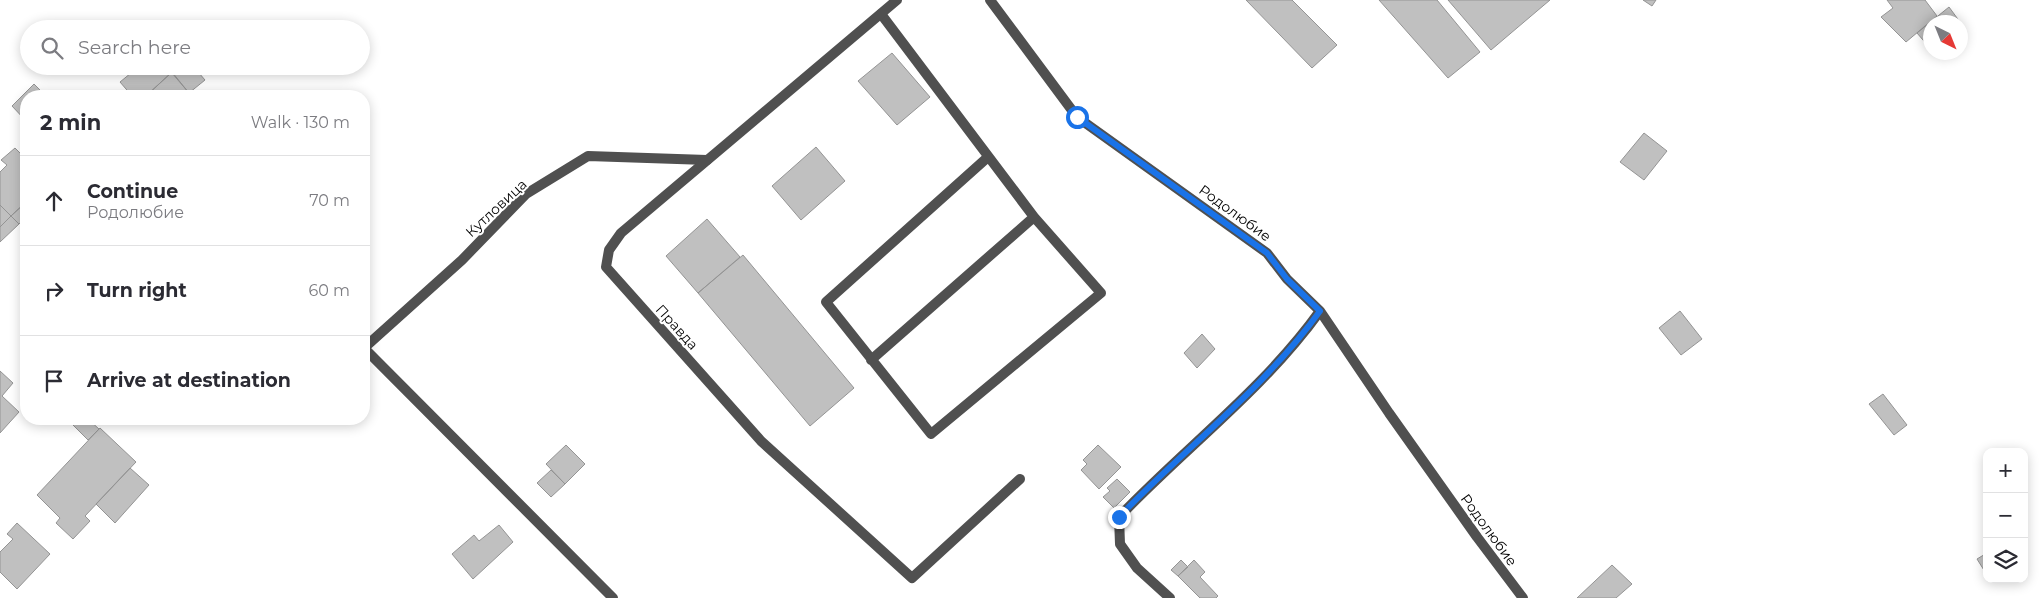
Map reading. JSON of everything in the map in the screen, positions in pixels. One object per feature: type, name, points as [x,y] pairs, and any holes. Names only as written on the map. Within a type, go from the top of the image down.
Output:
[{"type":"street","name":"Правда","points":[[897,0],[621,233],[609,250],[606,267],[761,441],[912,578],[1020,479]]},
{"type":"street","name":"Родолюбие","points":[[990,0],[1077,117],[1267,253],[1287,279],[1320,311],[1476,537],[1523,598]]},
{"type":"street","points":[[881,14],[1034,217],[1101,293],[931,434],[826,302],[988,157]]},
{"type":"street","name":"Кутловица","points":[[370,343],[462,260],[526,194],[588,156],[707,160]]},
{"type":"street","points":[[871,360],[1034,217]]},
{"type":"street","points":[[1170,598],[1138,568],[1120,544],[1119,517],[1158,476],[1178,460],[1265,379],[1320,311]]},
{"type":"street","points":[[370,354],[613,598]]},
{"type":"building","points":[[1246,0],[1292,0],[1337,45],[1312,68]]},
{"type":"building","points":[[1379,0],[1437,0],[1480,52],[1448,78]]},
{"type":"building","points":[[1448,0],[1550,0],[1491,50]]},
{"type":"building","points":[[1643,0],[1656,0],[1652,6]]},
{"type":"building","points":[[1887,0],[1925,0],[1936,15],[1923,15],[1923,28],[1906,42],[1881,17],[1893,8]]},
{"type":"building","points":[[1949,7],[1955,15],[1939,15]]},
{"type":"building","points":[[1923,28],[1923,40],[1917,33]]},
{"type":"building","points":[[892,53],[930,97],[897,125],[858,81]]},
{"type":"building","points":[[129,75],[169,75],[152,90],[127,90],[120,82]]},
{"type":"building","points":[[169,75],[174,75],[187,90],[152,90]]},
{"type":"building","points":[[174,75],[201,75],[205,80],[193,90],[186,90]]},
{"type":"building","points":[[34,84],[40,90],[28,90]]},
{"type":"building","points":[[20,98],[20,115],[12,106]]},
{"type":"building","points":[[1644,133],[1667,151],[1644,180],[1620,162]]},
{"type":"building","points":[[816,147],[845,181],[801,220],[772,186]]},
{"type":"building","points":[[15,148],[20,153],[20,208],[11,216],[0,205],[0,172],[7,165],[1,160]]},
{"type":"building","points":[[0,205],[11,216],[0,227]]},
{"type":"building","points":[[20,208],[19,224],[11,216]]},
{"type":"building","points":[[11,216],[19,224],[0,242],[0,227]]},
{"type":"building","points":[[707,219],[740,257],[698,293],[666,256]]},
{"type":"building","points":[[743,255],[854,388],[810,426],[698,293]]},
{"type":"building","points":[[1680,311],[1702,339],[1681,355],[1659,328]]},
{"type":"building","points":[[1202,334],[1215,349],[1197,368],[1184,353]]},
{"type":"building","points":[[0,371],[13,383],[2,396],[19,412],[0,433]]},
{"type":"building","points":[[1883,394],[1907,425],[1894,435],[1869,404]]},
{"type":"building","points":[[73,425],[95,425],[99,429],[88,440]]},
{"type":"building","points":[[100,428],[136,462],[85,516],[90,521],[73,539],[56,523],[60,518],[37,495]]},
{"type":"building","points":[[566,445],[585,464],[565,484],[546,464]]},
{"type":"building","points":[[1098,445],[1121,467],[1099,489],[1081,470],[1087,464],[1083,460]]},
{"type":"building","points":[[130,468],[149,485],[115,523],[96,504]]},
{"type":"building","points":[[551,470],[565,484],[551,497],[537,483]]},
{"type":"building","points":[[1117,479],[1130,492],[1114,508],[1103,497],[1110,491],[1107,488]]},
{"type":"building","points":[[17,523],[50,554],[17,589],[0,572],[0,552],[13,539],[7,534]]},
{"type":"building","points":[[499,525],[513,542],[473,579],[452,554],[474,535],[479,541]]},
{"type":"building","points":[[1983,555],[1983,569],[1977,559]]},
{"type":"building","points":[[1181,560],[1188,567],[1178,576],[1171,570]]},
{"type":"building","points":[[1194,560],[1205,572],[1200,577],[1218,596],[1216,598],[1200,598],[1178,576]]},
{"type":"building","points":[[1612,565],[1632,584],[1616,598],[1577,598]]},
{"type":"route","points":[[1077,117],[1267,253],[1287,279],[1320,311],[1265,379],[1178,460],[1158,476],[1119,517]]}]
